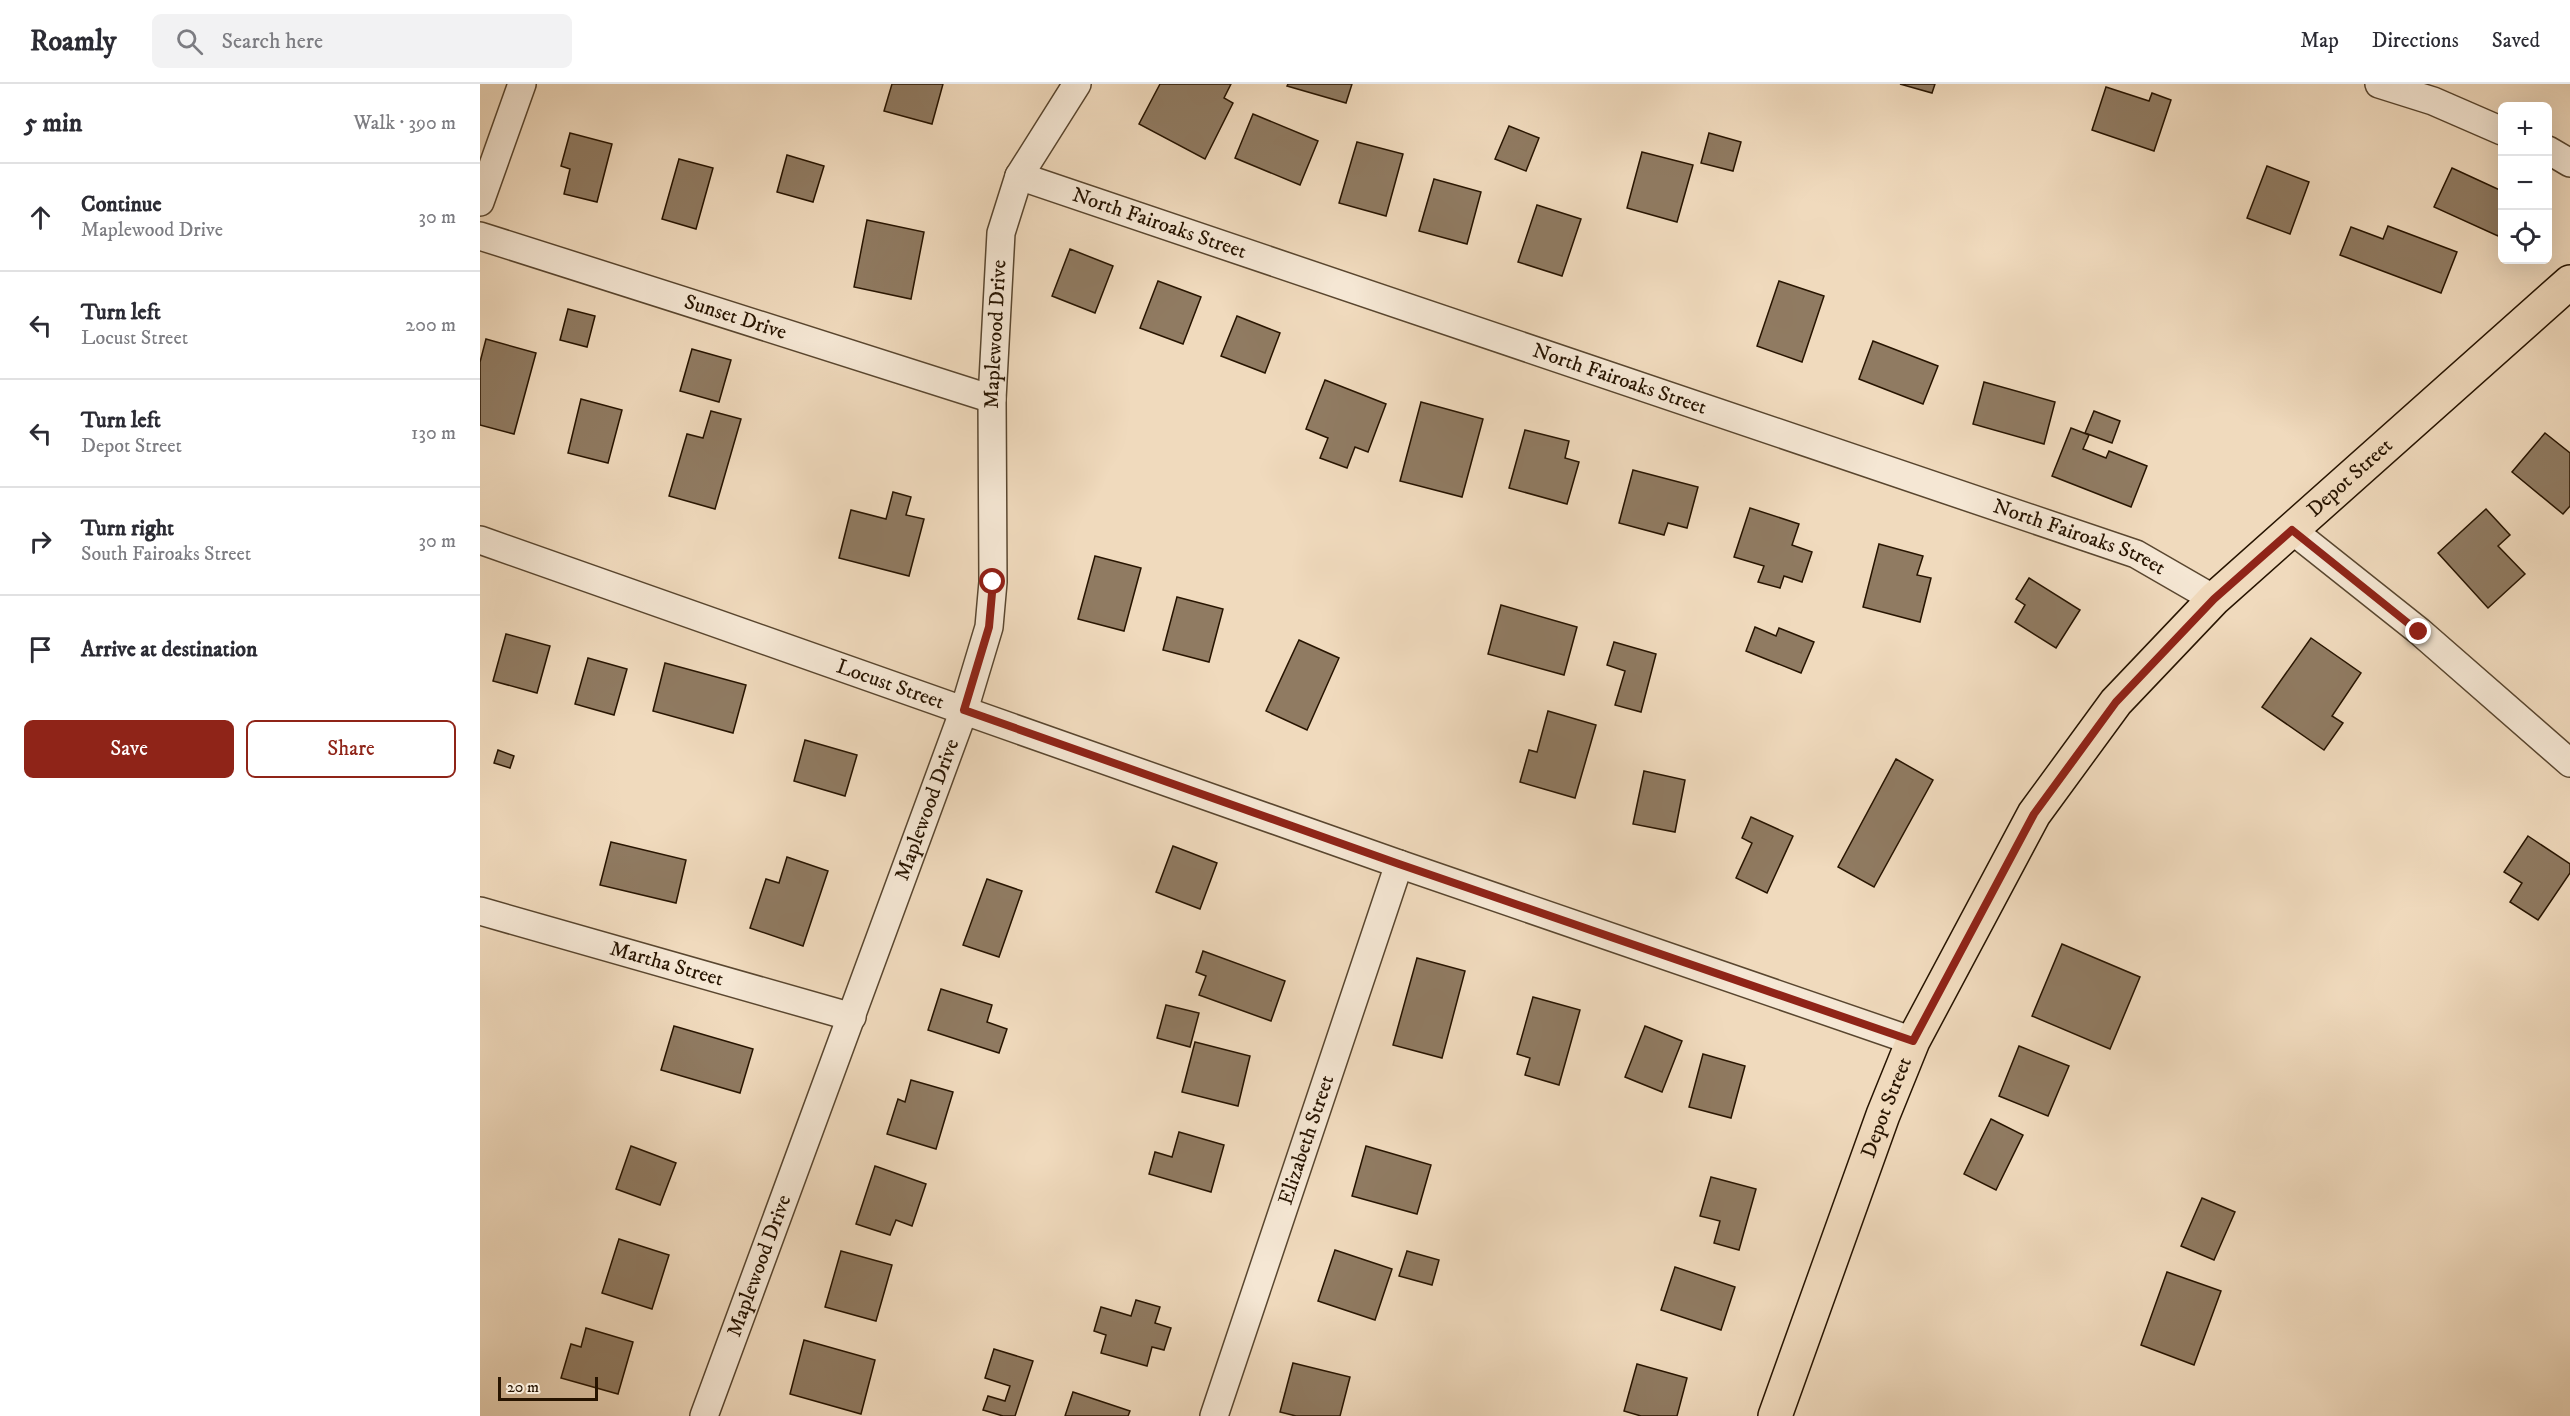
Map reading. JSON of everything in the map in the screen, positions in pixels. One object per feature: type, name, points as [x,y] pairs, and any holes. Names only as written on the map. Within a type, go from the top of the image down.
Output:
[{"type":"main road","name":"Depot Street","points":[[1774,1416],[1883,1115],[1913,1041],[2034,814],[2116,702],[2214,599],[2570,282]]},
{"type":"street","points":[[480,202],[522,84]]},
{"type":"street","name":"Maplewood Drive","points":[[704,1416],[964,710],[989,627],[993,582],[992,399],[1001,233],[1019,176],[1077,84]]},
{"type":"street","points":[[2379,84],[2433,101],[2498,129]]},
{"type":"street","points":[[2552,153],[2570,164]]},
{"type":"street","name":"North Fairoaks Street","points":[[1019,176],[2136,554],[2214,599]]},
{"type":"street","name":"Sunset Drive","points":[[480,236],[992,399]]},
{"type":"street","points":[[2292,530],[2419,632],[2570,762]]},
{"type":"street","name":"Locust Street","points":[[480,540],[1399,864],[1913,1041]]},
{"type":"street","name":"Elizabeth Street","points":[[1214,1416],[1399,864]]},
{"type":"street","name":"Martha Street","points":[[480,911],[852,1017]]},
{"type":"building","points":[[892,84],[943,84],[932,124],[884,111]]},
{"type":"building","points":[[1160,84],[1231,84],[1224,98],[1233,103],[1205,159],[1139,124]]},
{"type":"building","points":[[1288,84],[1352,84],[1346,103],[1287,86]]},
{"type":"building","points":[[1900,84],[1935,84],[1932,93]]},
{"type":"building","points":[[2106,87],[2149,101],[2152,93],[2171,100],[2154,151],[2092,130]]},
{"type":"building","points":[[1253,114],[1318,141],[1300,185],[1235,158]]},
{"type":"building","points":[[1509,126],[1539,138],[1526,171],[1495,159]]},
{"type":"building","points":[[570,133],[612,144],[597,202],[564,194],[570,169],[561,166]]},
{"type":"building","points":[[1709,133],[1741,142],[1733,171],[1701,163]]},
{"type":"building","points":[[1357,142],[1403,154],[1386,216],[1339,203]]},
{"type":"building","points":[[1642,152],[1693,165],[1677,222],[1627,208]]},
{"type":"building","points":[[787,155],[824,166],[813,202],[777,192]]},
{"type":"building","points":[[679,159],[713,168],[696,229],[662,219]]},
{"type":"building","points":[[2267,166],[2309,182],[2290,234],[2247,218]]},
{"type":"building","points":[[2452,168],[2498,189],[2498,236],[2434,207]]},
{"type":"building","points":[[1434,179],[1481,192],[1467,244],[1419,231]]},
{"type":"building","points":[[1537,205],[1581,219],[1562,276],[1518,262]]},
{"type":"building","points":[[867,220],[924,232],[911,299],[854,287]]},
{"type":"building","points":[[2388,226],[2457,252],[2441,293],[2340,255],[2351,227],[2383,239]]},
{"type":"building","points":[[1070,249],[1113,266],[1095,313],[1052,296]]},
{"type":"building","points":[[1158,281],[1201,297],[1183,344],[1140,328]]},
{"type":"building","points":[[1779,281],[1824,296],[1802,362],[1757,346]]},
{"type":"building","points":[[568,309],[595,316],[587,347],[560,340]]},
{"type":"building","points":[[1237,316],[1280,333],[1265,373],[1221,356]]},
{"type":"building","points":[[486,339],[536,353],[514,434],[480,425],[480,362]]},
{"type":"building","points":[[1873,341],[1938,366],[1923,404],[1859,379]]},
{"type":"building","points":[[692,349],[731,360],[719,402],[680,391]]},
{"type":"building","points":[[1325,380],[1386,404],[1368,452],[1355,447],[1347,468],[1320,458],[1328,438],[1306,429]]},
{"type":"building","points":[[1984,382],[2055,402],[2044,444],[1973,424]]},
{"type":"building","points":[[581,399],[622,410],[608,463],[568,453]]},
{"type":"building","points":[[1421,402],[1483,419],[1462,497],[1400,481]]},
{"type":"building","points":[[711,411],[741,419],[715,509],[669,496],[687,434],[703,438]]},
{"type":"building","points":[[2094,411],[2120,421],[2112,443],[2085,433]]},
{"type":"building","points":[[2071,428],[2089,435],[2083,449],[2106,458],[2109,451],[2147,466],[2131,507],[2052,476]]},
{"type":"building","points":[[1525,430],[1569,441],[1565,458],[1579,462],[1567,504],[1509,488]]},
{"type":"building","points":[[2545,433],[2570,453],[2570,506],[2563,514],[2512,472]]},
{"type":"building","points":[[1633,470],[1698,487],[1687,528],[1668,523],[1664,535],[1619,523]]},
{"type":"building","points":[[893,492],[911,497],[906,515],[924,519],[909,576],[839,558],[851,510],[886,519]]},
{"type":"building","points":[[1750,508],[1799,524],[1792,545],[1812,552],[1802,582],[1784,576],[1780,588],[1758,582],[1764,566],[1734,557]]},
{"type":"building","points":[[2486,509],[2510,535],[2498,546],[2525,574],[2488,608],[2438,553]]},
{"type":"building","points":[[1879,544],[1923,556],[1917,575],[1931,578],[1920,622],[1863,607]]},
{"type":"building","points":[[1095,556],[1141,568],[1124,631],[1078,619]]},
{"type":"building","points":[[2029,578],[2080,610],[2056,648],[2015,622],[2025,605],[2016,599]]},
{"type":"building","points":[[1177,597],[1223,609],[1209,662],[1163,650]]},
{"type":"building","points":[[1501,605],[1577,627],[1564,675],[1488,654]]},
{"type":"building","points":[[1755,627],[1776,636],[1779,628],[1814,642],[1801,673],[1746,651]]},
{"type":"building","points":[[506,634],[550,646],[537,693],[493,681]]},
{"type":"building","points":[[2311,638],[2361,673],[2332,716],[2343,723],[2324,750],[2262,707]]},
{"type":"building","points":[[1299,640],[1339,658],[1307,730],[1266,711]]},
{"type":"building","points":[[1614,642],[1656,654],[1641,712],[1615,705],[1625,671],[1607,665]]},
{"type":"building","points":[[588,658],[627,669],[614,715],[575,704]]},
{"type":"building","points":[[665,663],[746,685],[733,733],[653,711]]},
{"type":"building","points":[[1548,711],[1596,725],[1575,798],[1520,782],[1529,750],[1537,752]]},
{"type":"building","points":[[805,740],[857,755],[845,796],[794,781]]},
{"type":"building","points":[[498,750],[514,756],[510,768],[494,763]]},
{"type":"building","points":[[1896,759],[1933,780],[1874,887],[1838,867]]},
{"type":"building","points":[[1644,771],[1685,780],[1675,832],[1633,824]]},
{"type":"building","points":[[1751,817],[1793,836],[1767,893],[1736,878],[1752,843],[1742,838]]},
{"type":"building","points":[[2528,836],[2570,864],[2570,873],[2538,920],[2510,902],[2522,883],[2504,872]]},
{"type":"building","points":[[611,842],[686,860],[676,903],[600,885]]},
{"type":"building","points":[[1173,846],[1217,863],[1200,909],[1156,892]]},
{"type":"building","points":[[787,857],[828,871],[803,946],[750,928],[766,879],[779,883]]},
{"type":"building","points":[[987,879],[1022,891],[999,957],[963,945]]},
{"type":"building","points":[[2062,944],[2140,977],[2110,1049],[2032,1016]]},
{"type":"building","points":[[1203,951],[1285,981],[1271,1021],[1199,995],[1206,976],[1196,972]]},
{"type":"building","points":[[1417,958],[1465,971],[1442,1058],[1393,1045]]},
{"type":"building","points":[[941,989],[992,1005],[987,1022],[1007,1029],[999,1053],[928,1030]]},
{"type":"building","points":[[1533,997],[1580,1010],[1559,1085],[1525,1075],[1530,1058],[1517,1054]]},
{"type":"building","points":[[1166,1005],[1199,1013],[1190,1047],[1157,1038]]},
{"type":"building","points":[[674,1026],[753,1049],[740,1093],[661,1070]]},
{"type":"building","points":[[1645,1026],[1682,1041],[1662,1092],[1625,1077]]},
{"type":"building","points":[[1195,1042],[1250,1056],[1238,1106],[1182,1092]]},
{"type":"building","points":[[2019,1046],[2069,1066],[2048,1116],[1999,1096]]},
{"type":"building","points":[[1703,1054],[1745,1066],[1731,1118],[1689,1107]]},
{"type":"building","points":[[911,1080],[953,1092],[936,1149],[887,1134],[898,1099],[905,1102]]},
{"type":"building","points":[[1991,1119],[2023,1135],[1996,1190],[1964,1174]]},
{"type":"building","points":[[1179,1132],[1224,1145],[1211,1192],[1149,1174],[1155,1152],[1172,1157]]},
{"type":"building","points":[[631,1146],[676,1163],[660,1205],[616,1189]]},
{"type":"building","points":[[1366,1146],[1431,1165],[1417,1214],[1352,1196]]},
{"type":"building","points":[[875,1166],[926,1184],[912,1226],[896,1220],[890,1235],[856,1224]]},
{"type":"building","points":[[1711,1177],[1756,1189],[1739,1250],[1714,1243],[1720,1221],[1700,1216]]},
{"type":"building","points":[[2202,1198],[2235,1212],[2214,1260],[2181,1246]]},
{"type":"building","points":[[619,1239],[669,1255],[652,1309],[602,1293]]},
{"type":"building","points":[[1335,1250],[1392,1269],[1375,1320],[1318,1301]]},
{"type":"building","points":[[841,1251],[892,1265],[876,1321],[825,1307]]},
{"type":"building","points":[[1407,1251],[1439,1260],[1432,1285],[1399,1276]]},
{"type":"building","points":[[1675,1267],[1735,1287],[1721,1330],[1661,1310]]},
{"type":"building","points":[[2167,1272],[2221,1291],[2194,1365],[2141,1345]]},
{"type":"building","points":[[1136,1300],[1160,1307],[1155,1323],[1171,1328],[1164,1350],[1152,1347],[1147,1366],[1101,1353],[1106,1335],[1094,1331],[1101,1307],[1131,1316]]},
{"type":"building","points":[[586,1328],[633,1342],[618,1394],[561,1378],[571,1344],[581,1347]]},
{"type":"building","points":[[804,1340],[875,1360],[861,1414],[790,1394]]},
{"type":"building","points":[[994,1349],[1033,1361],[1015,1416],[1003,1416],[983,1410],[988,1396],[1005,1401],[1010,1386],[985,1378]]},
{"type":"building","points":[[1293,1363],[1350,1377],[1340,1416],[1296,1416],[1280,1412]]},
{"type":"building","points":[[1637,1364],[1687,1378],[1677,1416],[1641,1416],[1624,1411]]},
{"type":"building","points":[[1073,1392],[1130,1411],[1128,1416],[1065,1416]]},
{"type":"route","points":[[993,582],[989,627],[964,710],[1399,864],[1913,1041],[2034,814],[2116,702],[2214,599],[2292,530],[2419,632]]}]
